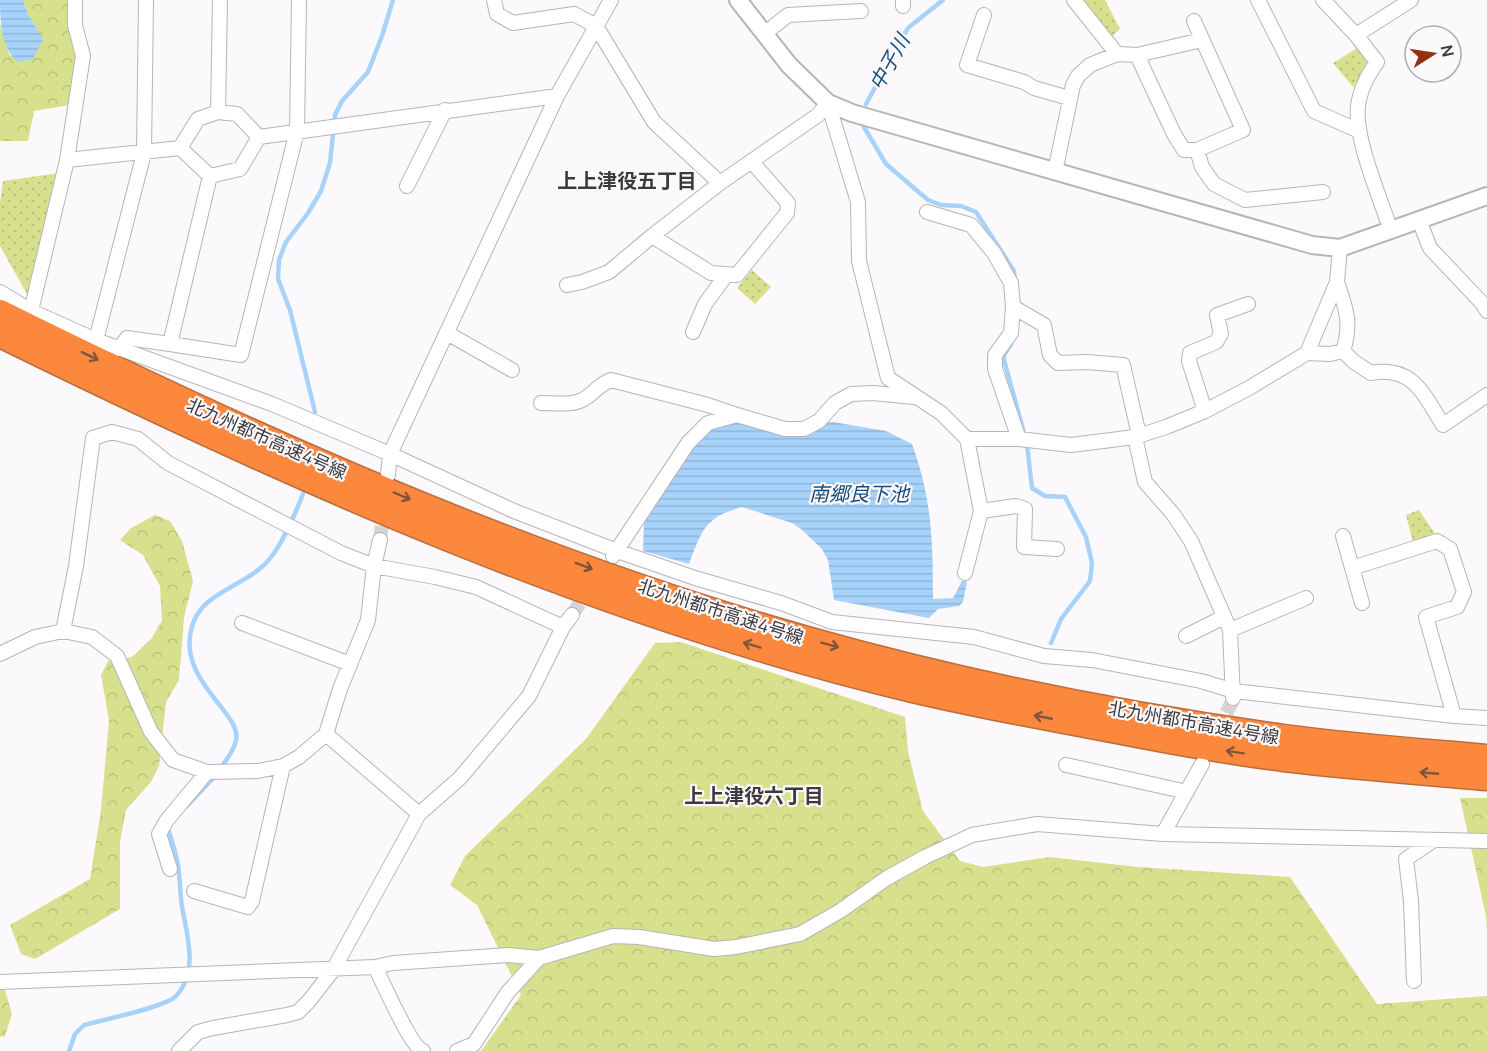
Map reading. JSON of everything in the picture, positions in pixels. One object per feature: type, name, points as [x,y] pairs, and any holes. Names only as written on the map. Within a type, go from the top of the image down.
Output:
[{"type":"highway","name":"北九州都市高速4号線","points":[[0,312],[214,415],[414,501],[613,577],[805,638],[918,668],[1026,692],[1200,724],[1367,747],[1487,757]]},
{"type":"highway","name":"北九州都市高速4号線","points":[[0,335],[206,434],[409,524],[606,597],[801,660],[912,689],[1020,713],[1193,745],[1292,760],[1487,778]]},
{"type":"street","points":[[31,310],[67,160],[83,56],[75,25],[75,0]]},
{"type":"street","points":[[96,340],[144,153],[146,0]]},
{"type":"street","points":[[218,112],[220,0]]},
{"type":"street","points":[[120,349],[127,338],[242,355],[297,131],[299,0]]},
{"type":"street","points":[[494,0],[497,14],[513,23],[574,14],[596,26],[654,122],[720,183]]},
{"type":"street","points":[[388,475],[390,454],[557,96],[612,0]]},
{"type":"street","points":[[738,0],[789,65],[828,103],[852,113],[1301,242],[1340,248],[1487,196]]},
{"type":"street","points":[[1074,0],[1117,54]]},
{"type":"street","points":[[1258,0],[1314,111],[1357,130]]},
{"type":"street","points":[[1323,0],[1356,35],[1377,62],[1365,80],[1358,101],[1357,130],[1391,231]]},
{"type":"street","points":[[1356,35],[1411,0]]},
{"type":"street","points":[[764,34],[788,15],[861,11]]},
{"type":"street","points":[[984,15],[967,65],[1069,98]]},
{"type":"street","points":[[1137,55],[1174,134],[1184,150],[1197,150],[1243,130],[1194,21]]},
{"type":"street","points":[[1055,172],[1072,85],[1090,65],[1117,54],[1137,55],[1202,40]]},
{"type":"street","points":[[259,137],[557,96]]},
{"type":"street","points":[[567,285],[609,272],[720,183],[818,115],[828,103]]},
{"type":"street","points":[[828,103],[858,202],[859,261],[888,378],[941,413],[967,439],[981,511],[965,573]]},
{"type":"street","points":[[407,186],[445,110]]},
{"type":"street","points":[[180,148],[198,119],[218,112],[237,114],[259,137]]},
{"type":"street","points":[[210,176],[240,169],[259,137]]},
{"type":"street","points":[[67,160],[180,148]]},
{"type":"street","points":[[180,148],[210,176]]},
{"type":"street","points":[[1197,150],[1202,167],[1214,184],[1245,200],[1323,192]]},
{"type":"street","points":[[652,236],[711,273],[737,275],[787,213],[788,203],[752,162]]},
{"type":"street","points":[[170,344],[210,176]]},
{"type":"street","points":[[927,212],[971,225],[994,253],[1011,283],[1013,307],[1011,333],[995,355],[995,369],[1019,439]]},
{"type":"street","points":[[1419,220],[1430,248],[1487,311]]},
{"type":"street","points":[[967,439],[1019,439],[1071,445],[1137,436],[1205,411],[1281,371],[1307,353],[1337,282],[1340,248]]},
{"type":"street","points":[[693,332],[705,304],[727,274]]},
{"type":"street","points":[[1337,282],[1345,307],[1349,334],[1343,351]]},
{"type":"street","points":[[0,292],[31,310],[96,340],[272,404],[614,554],[781,603],[832,622],[974,638],[1044,656],[1092,660],[1201,681],[1233,695],[1487,718]]},
{"type":"street","points":[[1205,411],[1189,361],[1190,353],[1216,342],[1221,334],[1217,315],[1248,304]]},
{"type":"street","points":[[1013,307],[1044,325],[1050,355],[1058,363],[1087,362],[1123,365],[1145,482],[1173,514],[1191,541],[1230,630],[1233,695]]},
{"type":"street","points":[[447,333],[512,370]]},
{"type":"street","points":[[1307,353],[1330,354],[1343,351]]},
{"type":"street","points":[[1343,351],[1354,362],[1371,373],[1386,370],[1399,372],[1420,388],[1443,426],[1487,395]]},
{"type":"street","points":[[541,403],[566,404],[585,399],[600,384],[611,380],[708,405],[737,416],[785,429],[804,429],[819,421],[835,403],[851,394],[873,393],[919,398]]},
{"type":"street","points":[[614,554],[688,443],[708,423],[737,416]]},
{"type":"street","points":[[63,631],[76,566],[93,438],[112,432],[138,439],[168,463],[341,553],[374,566],[435,577],[476,588],[563,627]]},
{"type":"street","points":[[981,511],[1016,506],[1025,509],[1024,547],[1057,549]]},
{"type":"street","points":[[1343,536],[1362,603]]},
{"type":"street","points":[[0,654],[35,637],[63,631],[92,637],[117,656],[152,732],[173,760],[211,772],[258,771],[283,766],[300,757],[326,734],[340,689],[368,620],[374,566],[380,540]]},
{"type":"street","points":[[1352,568],[1437,541],[1450,549],[1464,592],[1457,607],[1426,617],[1454,716]]},
{"type":"street","points":[[1230,630],[1306,598]]},
{"type":"street","points":[[179,1051],[198,1032],[298,1012],[309,1001],[333,970],[419,814],[460,778],[529,696],[563,627],[572,615]]},
{"type":"street","points":[[1186,636],[1224,617]]},
{"type":"street","points":[[242,623],[350,664]]},
{"type":"street","points":[[326,734],[419,814]]},
{"type":"street","points":[[1163,834],[1202,764]]},
{"type":"street","points":[[1066,765],[1187,792]]},
{"type":"street","points":[[194,891],[248,907],[252,901],[283,766]]},
{"type":"street","points":[[170,869],[159,834],[166,820],[211,772]]},
{"type":"street","points":[[0,982],[199,973],[333,970],[375,967],[393,963],[508,955],[539,958],[614,936],[639,937],[714,949],[736,947],[800,934],[840,911],[887,878],[972,835],[1036,825],[1163,834],[1487,841]]},
{"type":"street","points":[[1414,981],[1411,901],[1406,860],[1434,840]]},
{"type":"street","points":[[457,1051],[474,1044],[508,992],[539,958]]},
{"type":"street","points":[[375,967],[404,1027],[418,1049],[423,1051]]},
{"type":"green space","points":[[23,0],[68,0],[68,24],[76,56],[69,105],[34,111],[28,141],[0,141],[0,24],[10,56],[43,39],[28,14]]},
{"type":"green space","points":[[1079,0],[1105,0],[1120,29],[1108,40]]},
{"type":"green space","points":[[1357,48],[1371,62],[1353,87],[1333,63]]},
{"type":"green space","points":[[59,173],[28,296],[0,246],[0,202],[3,181]]},
{"type":"green space","points":[[752,270],[771,287],[755,304],[737,288]]},
{"type":"green space","points":[[1419,510],[1436,535],[1413,542],[1406,515]]},
{"type":"green space","points":[[155,515],[170,521],[182,541],[193,581],[184,618],[179,680],[166,702],[159,766],[151,782],[126,810],[120,841],[120,909],[35,959],[21,954],[10,925],[90,879],[101,810],[109,720],[101,675],[108,661],[132,657],[151,639],[162,621],[160,586],[143,555],[120,540],[131,528]]},
{"type":"green space","points":[[681,642],[905,717],[908,752],[923,811],[960,861],[983,867],[1050,857],[1138,867],[1290,877],[1377,1004],[1487,996],[1487,1051],[481,1051],[521,995],[477,905],[450,885],[465,856],[586,739],[655,643]]},
{"type":"green space","points":[[1460,798],[1487,798],[1487,935],[1486,916]]},
{"type":"green space","points":[[0,990],[5,990],[12,1014],[5,1036],[0,1037]]},
{"type":"water","points":[[0,0],[23,0],[28,14],[43,39],[33,59],[18,62],[8,49],[1,25]]},
{"type":"water","name":"南郷良下池","points":[[732,421],[794,435],[823,423],[833,422],[886,431],[912,444],[924,483],[930,521],[933,599],[953,598],[962,581],[967,582],[963,602],[959,606],[938,609],[929,618],[834,600],[828,560],[822,549],[792,523],[742,507],[712,520],[702,534],[689,564],[643,551],[644,523],[667,483],[695,443],[713,428]]},
{"type":"waterway","points":[[315,412],[290,310],[278,279],[279,260],[286,242],[321,191],[330,163],[335,115],[342,101],[368,72],[393,0]]},
{"type":"waterway","name":"中子川","points":[[866,104],[908,28],[943,0]]},
{"type":"waterway","name":"中子川","points":[[864,127],[886,164],[928,200],[941,205],[961,206],[976,212],[1014,271],[1015,282]]},
{"type":"waterway","name":"中子川","points":[[1011,344],[1004,355],[1004,360],[1024,433]]},
{"type":"waterway","name":"中子川","points":[[1027,445],[1032,488],[1045,496],[1065,497],[1086,537],[1092,563],[1090,581],[1061,619],[1051,643]]},
{"type":"waterway","points":[[221,768],[234,747],[235,730],[194,665],[190,649],[191,630],[203,607],[257,571],[273,555],[288,530],[303,494]]},
{"type":"waterway","points":[[187,806],[216,775]]},
{"type":"waterway","points":[[69,1051],[75,1034],[84,1025],[160,1004],[176,996],[183,986],[190,953],[178,865],[168,829],[170,826]]},
{"type":"tunnel","points":[[380,540],[384,507]]},
{"type":"tunnel","points":[[572,615],[591,587]]},
{"type":"tunnel","points":[[1217,732],[1233,700]]},
{"type":"district","name":"上上津役五丁目","points":[[627,180]]},
{"type":"district","name":"上上津役六丁目","points":[[754,795]]}]
